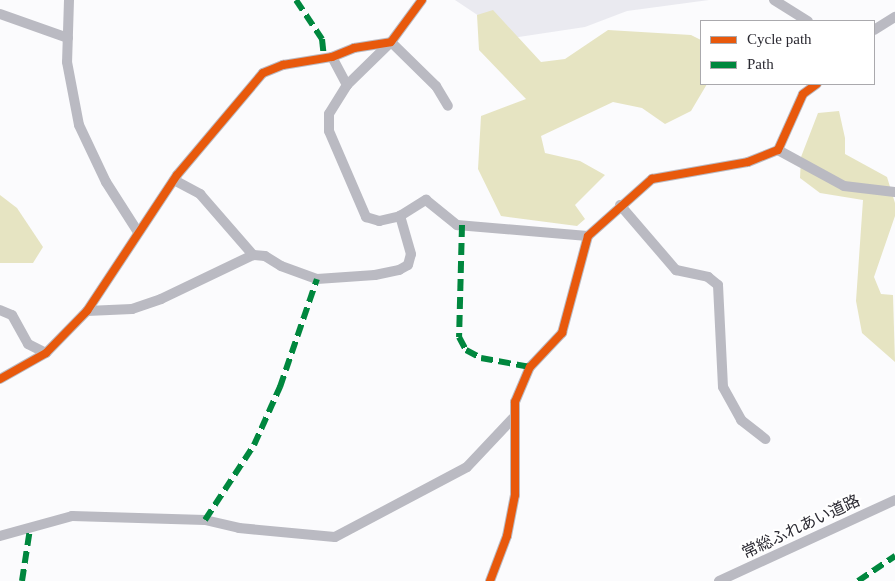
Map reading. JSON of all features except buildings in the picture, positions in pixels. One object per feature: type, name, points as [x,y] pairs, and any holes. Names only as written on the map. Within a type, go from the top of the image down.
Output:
[{"type":"street","points":[[69,0],[67,62],[79,125],[106,182],[138,232]]},
{"type":"street","points":[[422,0],[391,42],[347,86],[329,114],[329,132],[366,217],[379,221],[400,216],[426,200],[457,224],[588,236]]},
{"type":"street","points":[[774,0],[806,20]]},
{"type":"street","points":[[0,14],[68,38]]},
{"type":"street","points":[[875,29],[895,17]]},
{"type":"street","points":[[0,379],[46,353],[87,311],[174,180],[249,86],[263,73],[283,65],[332,57],[354,48],[391,42]]},
{"type":"street","points":[[391,42],[436,86],[448,106]]},
{"type":"street","points":[[332,57],[347,86]]},
{"type":"street","points":[[490,581],[507,536],[515,495],[515,402],[530,367],[562,332],[588,236],[620,205],[652,179],[748,162],[778,150],[803,94],[816,85]]},
{"type":"street","points":[[778,150],[844,186],[895,192]]},
{"type":"street","points":[[174,180],[200,194],[253,254]]},
{"type":"street","points":[[620,205],[676,270],[708,277],[718,285],[723,387],[741,420],[765,439]]},
{"type":"street","points":[[87,311],[132,309],[161,299],[253,254],[265,256],[281,266],[317,279],[375,275],[399,270],[408,265],[411,254],[400,216]]},
{"type":"street","points":[[0,310],[12,315],[28,344],[46,353]]},
{"type":"street","points":[[0,536],[72,516],[205,520],[239,528],[335,537],[467,467],[515,416]]},
{"type":"street","name":"常総ふれあい道路","points":[[719,581],[895,500]]},
{"type":"shaded area","points":[[455,0],[709,0],[627,11],[585,27],[512,38]]},
{"type":"shaded area","points":[[493,10],[541,62],[565,59],[608,30],[691,35],[700,40],[700,85],[706,85],[691,111],[665,124],[642,108],[613,102],[541,136],[545,153],[580,161],[605,175],[575,205],[585,219],[577,226],[501,216],[478,169],[481,116],[526,99],[479,50],[477,15]]},
{"type":"shaded area","points":[[839,111],[845,138],[845,154],[887,177],[895,203],[895,216],[874,277],[881,294],[893,295],[895,362],[862,333],[856,301],[863,200],[820,193],[800,178],[801,157],[818,113]]},
{"type":"shaded area","points":[[0,195],[17,208],[43,247],[33,263],[0,263]]},
{"type":"marked path","points":[[296,0],[322,39],[324,57]]},
{"type":"marked path","points":[[462,225],[459,337],[466,350],[481,358],[530,367]]},
{"type":"marked path","points":[[205,520],[254,445],[280,387],[317,279]]},
{"type":"marked path","points":[[22,581],[30,529]]},
{"type":"marked path","points":[[858,581],[895,556]]},
{"type":"cycle path","points":[[0,379],[46,353],[87,311],[177,175],[263,73],[283,65],[332,57],[354,48],[391,42],[422,0]]},
{"type":"cycle path","points":[[490,581],[507,536],[515,495],[515,402],[530,367],[562,333],[588,236],[652,179],[748,162],[778,150],[803,94],[816,85]]}]
